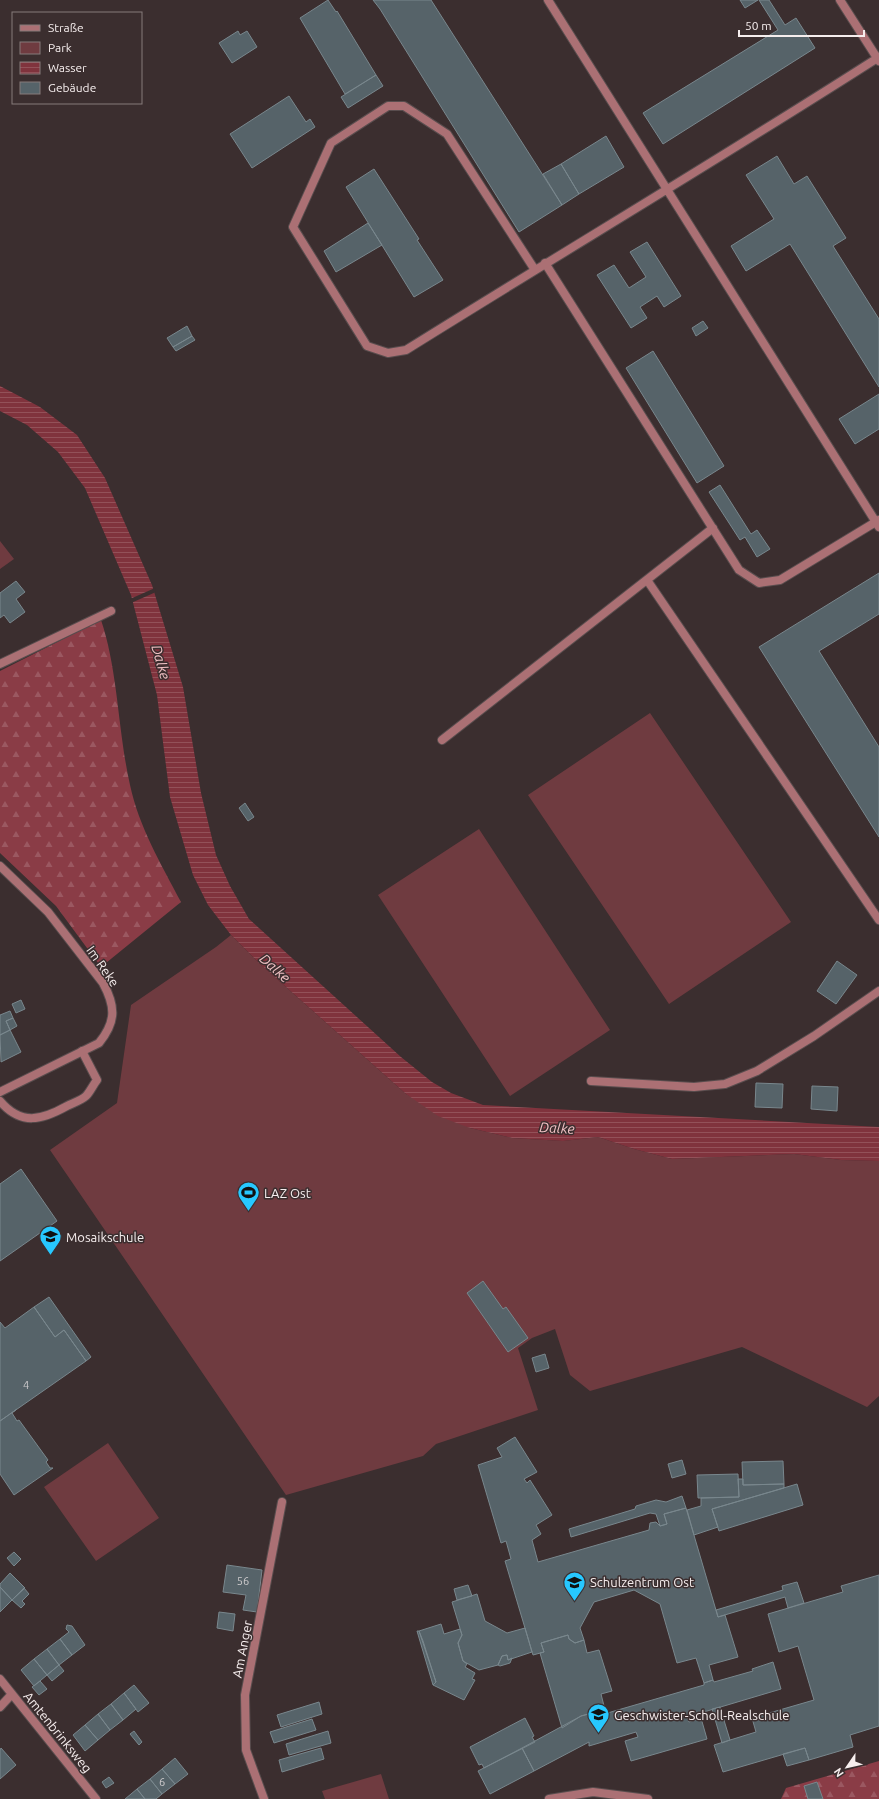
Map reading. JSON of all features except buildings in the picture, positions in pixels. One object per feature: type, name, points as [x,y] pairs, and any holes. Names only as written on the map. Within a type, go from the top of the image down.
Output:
[{"type":"street","points":[[546,263],[739,570],[759,583],[780,580],[878,523],[548,0]]},
{"type":"street","points":[[535,270],[448,134],[404,106],[388,106],[331,143],[293,227],[367,346],[388,353],[406,350],[535,270],[546,263],[668,191],[878,59],[840,0]]},
{"type":"street","points":[[442,740],[713,528]]},
{"type":"street","points":[[647,580],[879,920]]},
{"type":"street","points":[[0,664],[111,611]]},
{"type":"street","name":"Im Reke","points":[[0,866],[48,912],[103,983],[110,995],[113,1015],[110,1030],[99,1043],[0,1092]]},
{"type":"street","points":[[591,1081],[694,1087],[726,1084],[757,1071],[814,1036],[879,991]]},
{"type":"street","points":[[0,1101],[7,1109],[28,1119],[38,1119],[50,1116],[86,1096],[97,1080],[82,1051]]},
{"type":"street","name":"Am Anger","points":[[264,1799],[246,1750],[245,1695],[282,1502]]},
{"type":"street","name":"Amtenbrinksweg","points":[[0,1679],[96,1799]]},
{"type":"street","points":[[0,1707],[12,1694]]},
{"type":"street","points":[[549,1799],[594,1792],[648,1799]]},
{"type":"green space","points":[[0,541],[14,559],[0,569]]},
{"type":"green space","points":[[101,620],[111,659],[126,765],[134,801],[151,845],[181,902],[101,967],[56,906],[0,853],[0,671]]},
{"type":"green space","points":[[650,713],[791,922],[669,1004],[528,795]]},
{"type":"green space","points":[[479,829],[610,1030],[510,1096],[378,895]]},
{"type":"green space","points":[[231,935],[259,963],[406,1094],[470,1128],[512,1138],[563,1141],[598,1137],[634,1149],[672,1159],[794,1154],[841,1160],[879,1161],[879,1396],[867,1407],[742,1347],[590,1391],[570,1375],[555,1329],[532,1338],[518,1348],[538,1410],[436,1444],[423,1456],[286,1495],[50,1150],[117,1103],[131,1005],[216,947]]},
{"type":"green space","points":[[108,1443],[159,1518],[96,1561],[44,1487]]},
{"type":"green space","points":[[879,1761],[879,1799],[781,1799],[786,1788]]},
{"type":"green space","points":[[381,1774],[389,1799],[325,1799],[322,1791]]},
{"type":"water","name":"Dalke","points":[[0,386],[40,407],[77,435],[105,478],[152,585],[183,687],[201,793],[216,855],[230,886],[249,919],[401,1057],[432,1082],[451,1093],[483,1105],[879,1127],[879,1161],[841,1160],[794,1154],[672,1159],[634,1149],[598,1137],[563,1141],[512,1138],[470,1128],[438,1116],[406,1094],[259,963],[231,935],[208,905],[193,875],[170,797],[157,695],[131,595],[85,488],[58,452],[27,425],[0,411]]},
{"type":"pier","points":[[155,588],[156,592],[131,603],[130,599]]},
{"type":"place","name":"LAZ Ost","points":[[248,1212]]},
{"type":"place","name":"Mosaikschule","points":[[50,1256]]},
{"type":"place","name":"Schulzentrum Ost","points":[[574,1602]]},
{"type":"place","name":"Geschwister-Scholl-Realschule","points":[[599,1734]]}]
